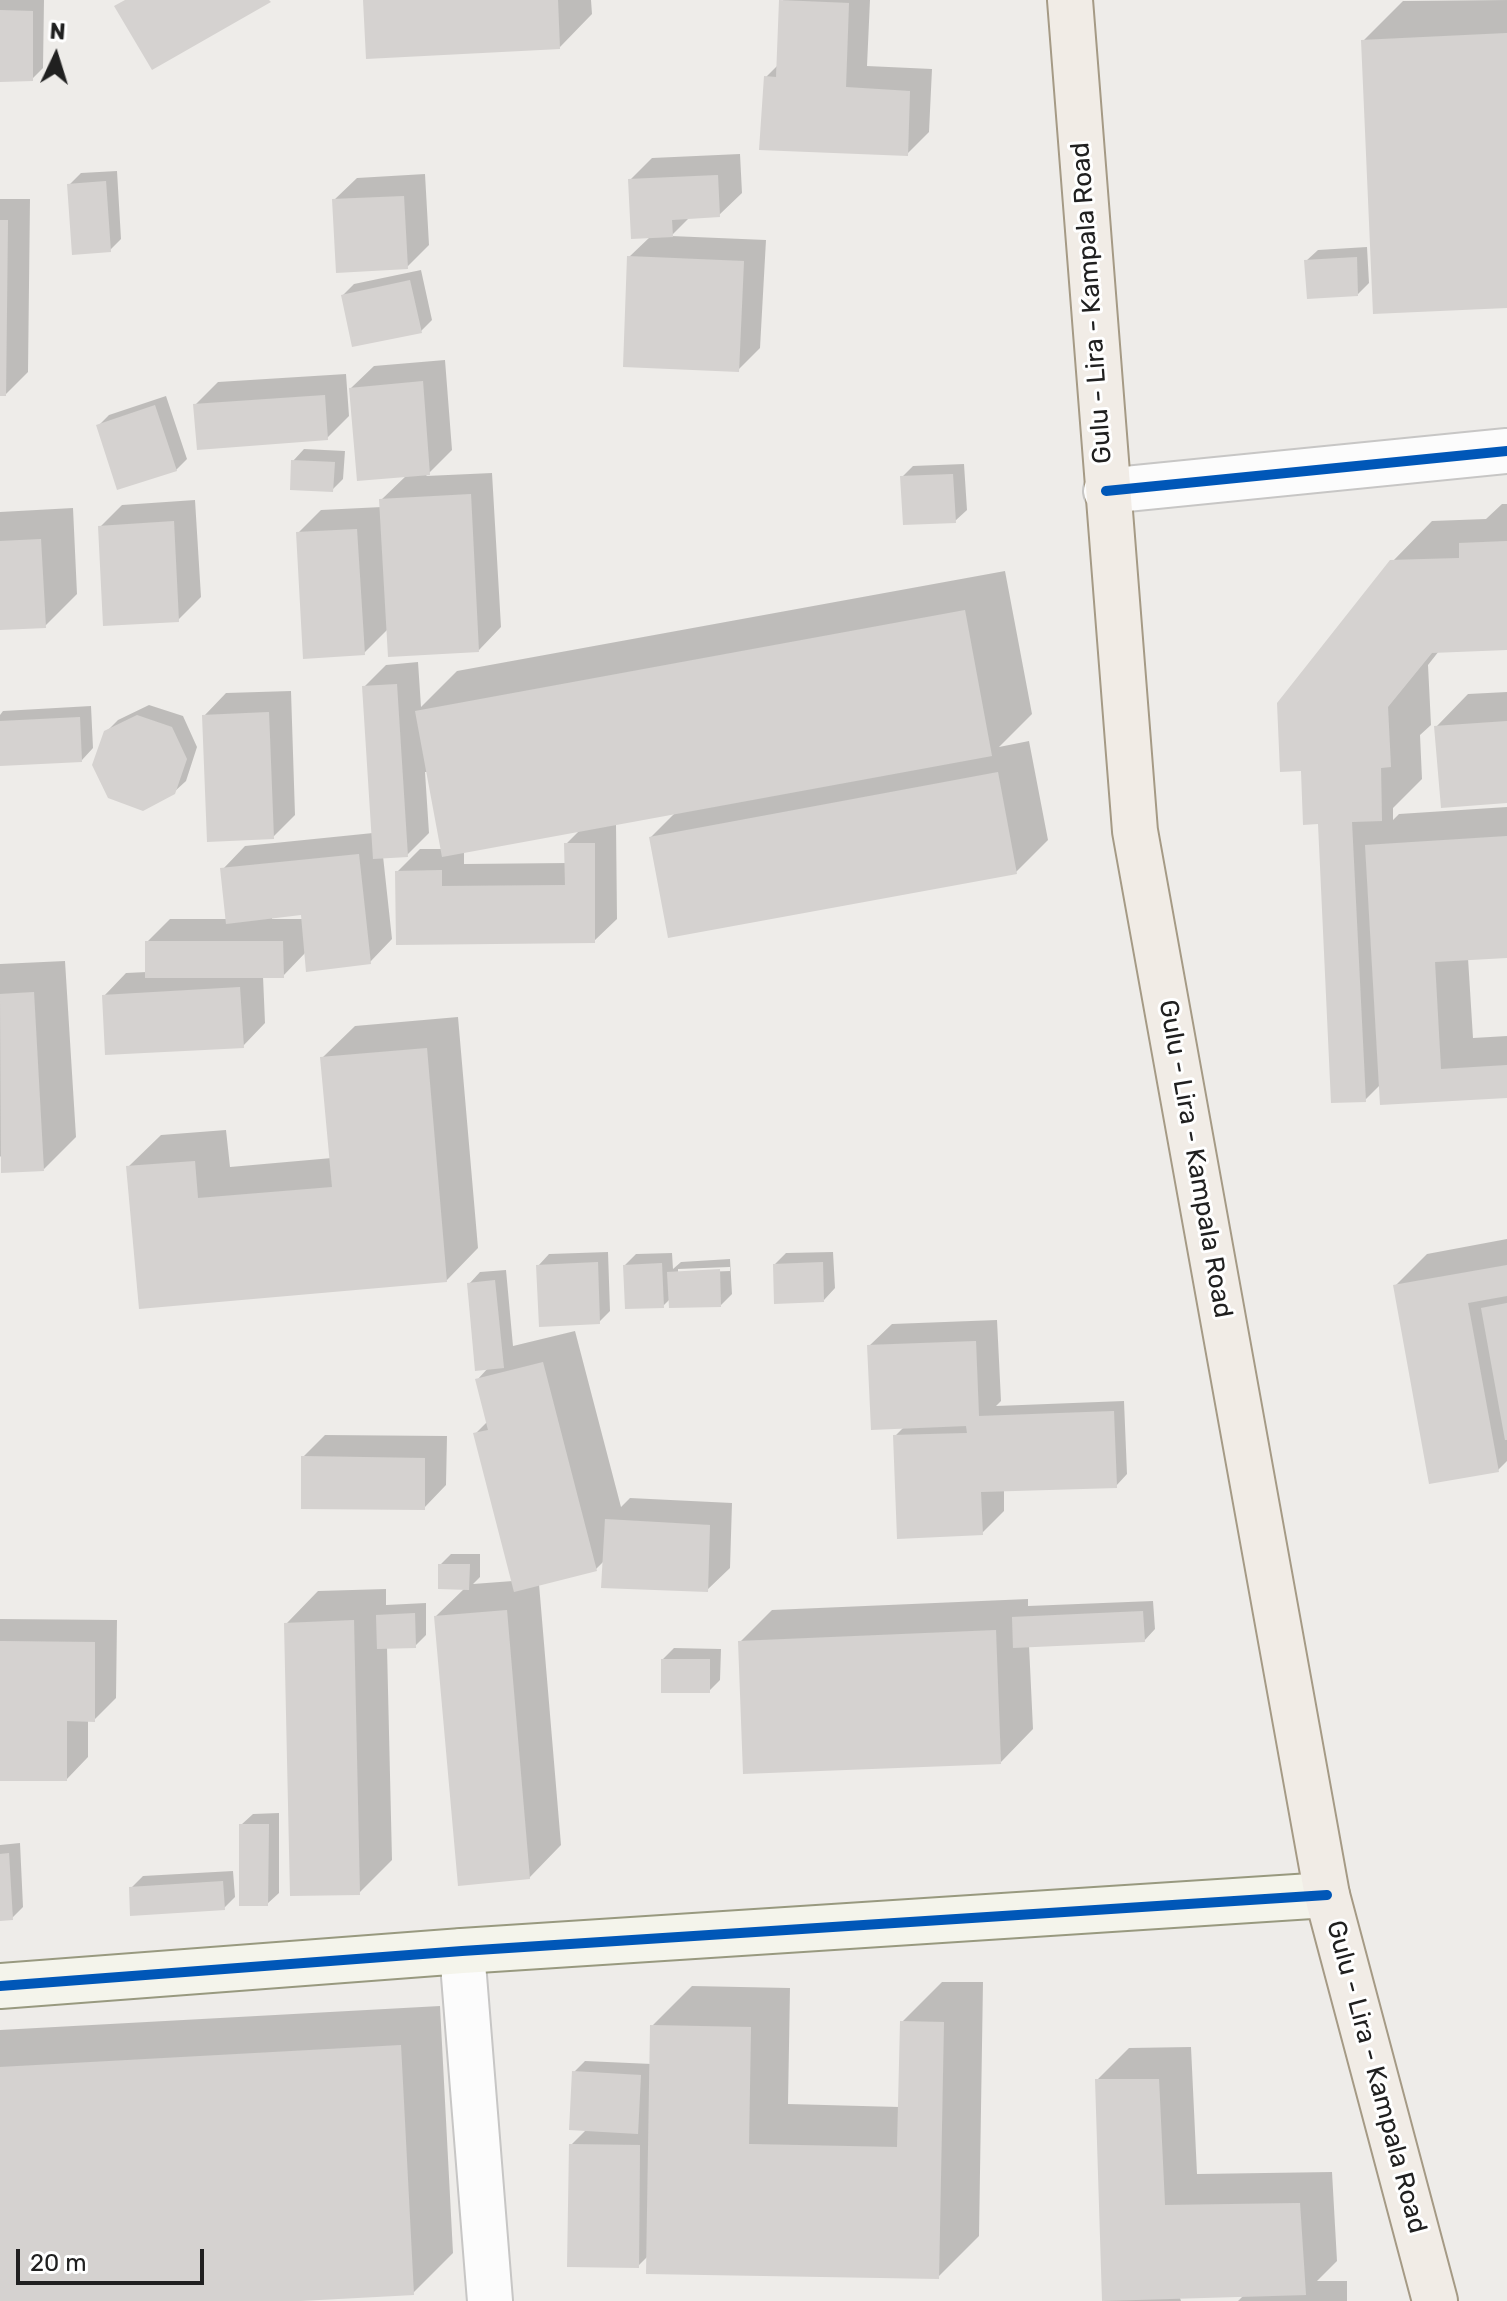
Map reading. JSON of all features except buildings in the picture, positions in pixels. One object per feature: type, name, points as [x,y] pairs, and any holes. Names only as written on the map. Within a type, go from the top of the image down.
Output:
[{"type":"main road","name":"Gulu - Lira - Kampala Road","points":[[1070,0],[1135,831],[1327,1895],[1435,2301]]},
{"type":"street","points":[[1106,491],[1507,451]]},
{"type":"street","points":[[0,1986],[462,1951],[1327,1895]]},
{"type":"street","points":[[462,1951],[490,2301]]},
{"type":"cycle path","points":[[1106,491],[1507,451]]},
{"type":"cycle path","points":[[0,1986],[462,1951],[1327,1895]]}]
